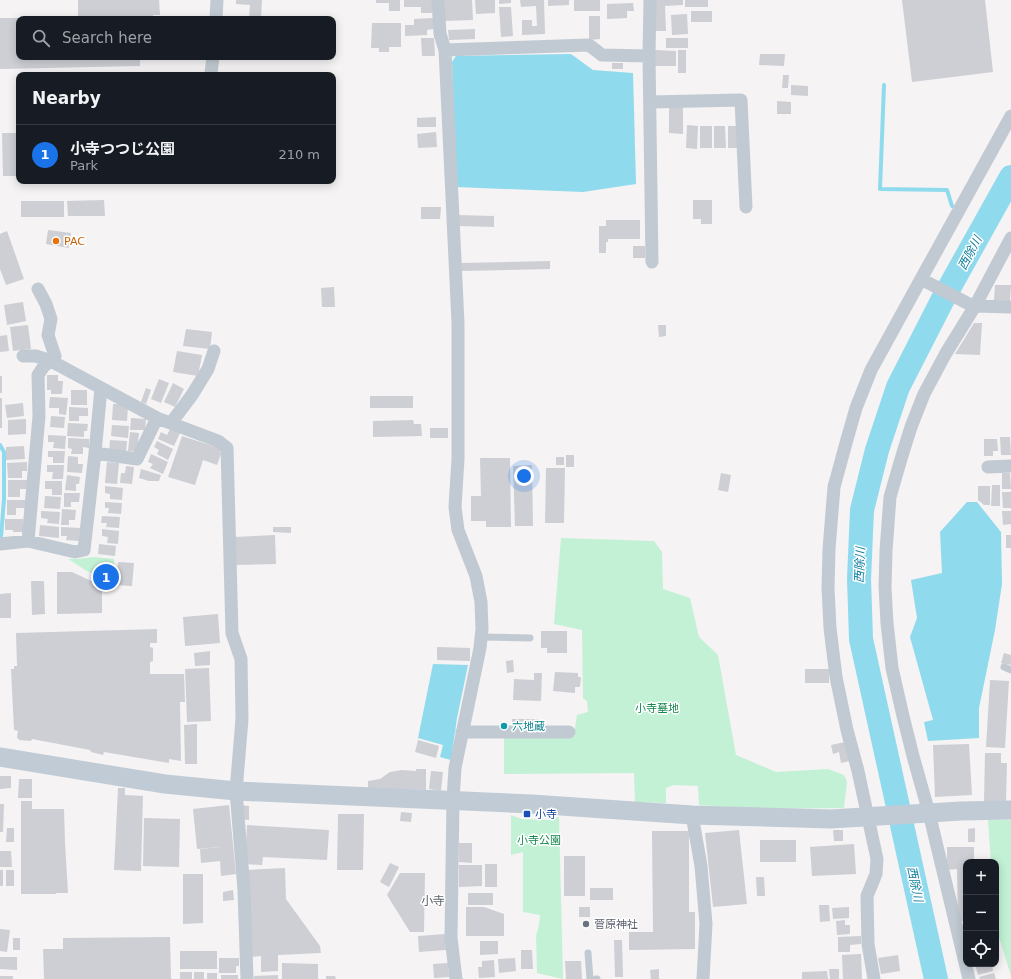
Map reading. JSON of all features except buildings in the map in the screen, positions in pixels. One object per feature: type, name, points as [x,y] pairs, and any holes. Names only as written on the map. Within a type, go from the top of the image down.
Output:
[{"type":"street","points":[[216,16],[218,0]]},
{"type":"street","points":[[438,0],[440,34],[445,50],[458,323],[458,459],[455,507],[458,530],[476,576],[481,602],[480,648],[455,768],[453,800],[452,938],[456,979]]},
{"type":"street","points":[[650,0],[649,56],[652,262]]},
{"type":"street","points":[[445,50],[589,45],[602,55],[649,56]]},
{"type":"street","points":[[211,72],[213,60]]},
{"type":"street","points":[[650,102],[741,100],[746,207]]},
{"type":"street","points":[[874,979],[868,944],[867,896],[876,874],[877,859],[874,816],[858,771],[847,730],[836,677],[831,635],[828,588],[829,549],[834,487],[856,408],[871,370],[925,281],[1011,116]]},
{"type":"street","points":[[969,979],[925,813],[892,668],[885,587],[886,551],[890,497],[911,427],[924,394],[971,305],[1011,238]]},
{"type":"street","points":[[925,281],[971,305],[1011,307]]},
{"type":"street","points":[[28,541],[39,416],[38,375],[44,366],[55,356],[48,335],[51,319],[38,288]]},
{"type":"street","points":[[170,423],[192,395],[208,369],[214,351]]},
{"type":"street","points":[[23,356],[36,356],[51,361],[157,418],[218,441],[227,448],[232,632],[241,659],[242,719],[236,790],[244,890],[247,979]]},
{"type":"street","points":[[0,544],[28,541],[75,552],[84,550],[101,388]]},
{"type":"street","points":[[95,453],[137,458],[157,418]]},
{"type":"street","points":[[988,467],[1011,466]]},
{"type":"street","points":[[462,732],[569,732]]},
{"type":"street","points":[[0,757],[165,784],[236,790],[453,800],[692,815],[831,819],[961,810],[1011,810]]},
{"type":"street","points":[[692,815],[701,866],[706,924],[703,979]]},
{"type":"lane","points":[[481,637],[530,638]]},
{"type":"lane","points":[[1004,667],[1011,670]]},
{"type":"lane","points":[[588,953],[590,979]]},
{"type":"green space","name":"小寺墓地","points":[[561,538],[654,541],[662,552],[663,589],[690,598],[699,637],[718,655],[736,755],[776,772],[828,769],[844,775],[847,782],[844,808],[762,809],[699,805],[698,786],[673,785],[666,788],[666,803],[635,802],[634,773],[504,774],[504,736],[574,735],[577,715],[588,712],[587,701],[583,698],[582,630],[554,624]]},
{"type":"green space","points":[[94,557],[114,559],[113,584],[85,570],[68,559]]},
{"type":"green space","name":"小寺公園","points":[[511,815],[521,819],[549,820],[559,817],[563,979],[537,973],[536,936],[540,915],[523,912],[523,852],[511,855]]},
{"type":"green space","points":[[988,820],[1011,820],[1011,976],[999,937],[999,859],[991,859]]},
{"type":"water","points":[[571,54],[593,70],[633,73],[636,184],[583,192],[456,187],[452,62],[456,56]]},
{"type":"water","points":[[967,502],[977,502],[1001,532],[1002,584],[995,630],[979,708],[979,738],[928,741],[924,722],[933,720],[910,637],[917,618],[911,580],[942,573],[940,532]]},
{"type":"water","points":[[433,664],[468,665],[457,718],[451,760],[440,757],[443,745],[418,738]]},
{"type":"waterway","points":[[884,85],[880,189],[947,190],[952,206]]},
{"type":"waterway","name":"西除川","points":[[936,979],[861,639],[859,579],[862,510],[877,450],[898,387],[944,297],[1011,177]]},
{"type":"waterway","points":[[0,445],[4,452],[4,499],[1,537]]},
{"type":"place","name":"PAC","points":[[56,241]]},
{"type":"place","name":"小寺つつじ公園","points":[[106,577]]},
{"type":"place","name":"六地蔵","points":[[504,726]]},
{"type":"place","name":"小寺","points":[[527,814]]},
{"type":"place","name":"菅原神社","points":[[586,924]]},
{"type":"district","name":"小寺","points":[[433,901]]}]
